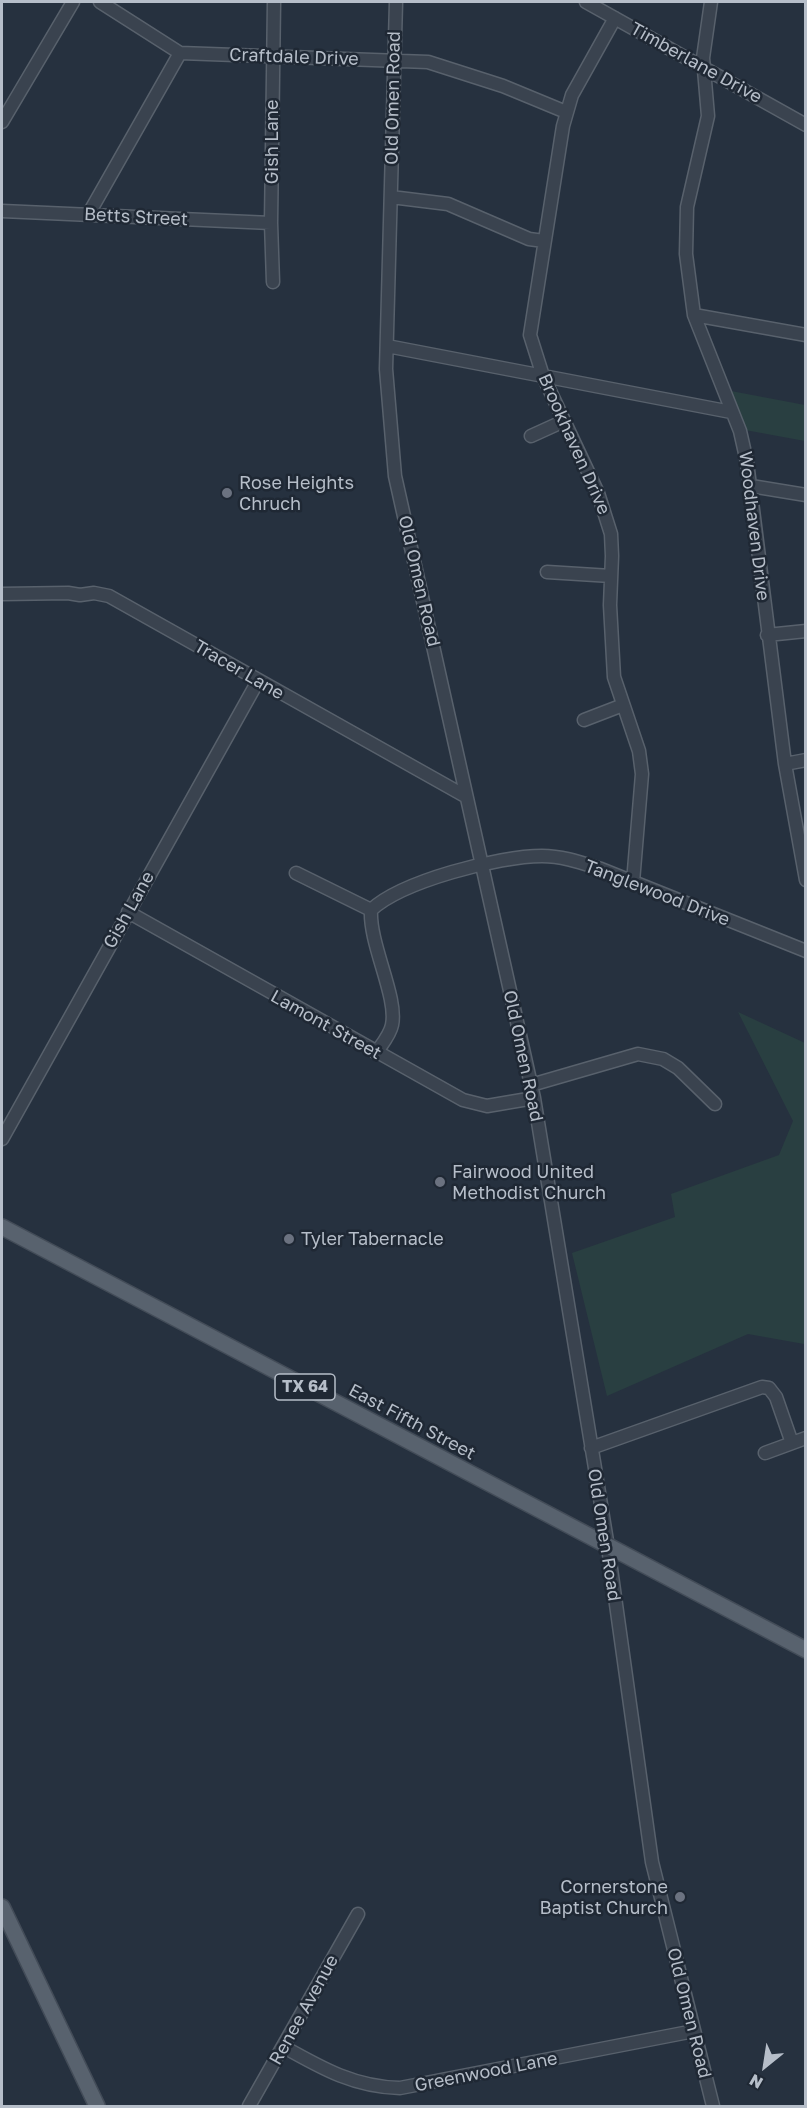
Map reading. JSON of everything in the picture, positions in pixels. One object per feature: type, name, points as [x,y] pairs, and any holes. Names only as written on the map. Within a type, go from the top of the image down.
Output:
[{"type":"main road","name":"East Fifth Street","points":[[2,1227],[806,1650]]},
{"type":"main road","points":[[2,1907],[97,2106]]},
{"type":"street","points":[[2,122],[73,2]]},
{"type":"street","points":[[88,214],[180,53],[100,2]]},
{"type":"street","name":"Gish Lane","points":[[273,282],[271,223],[274,2]]},
{"type":"street","name":"Old Omen Road","points":[[396,2],[387,346],[395,476],[534,1098],[608,1547],[652,1862],[713,2106]]},
{"type":"street","name":"Timberlane Drive","points":[[586,2],[806,125]]},
{"type":"street","name":"Woodhaven Drive","points":[[711,2],[707,15],[704,68],[708,116],[687,207],[685,230],[694,315],[740,431],[751,486],[785,764],[805,880]]},
{"type":"street","name":"Brookhaven Drive","points":[[615,18],[572,95],[566,112],[558,147],[530,335],[543,376],[606,513],[611,534],[610,605],[614,677],[639,751],[642,774],[633,882]]},
{"type":"street","name":"Craftdale Drive","points":[[180,53],[428,62],[461,71],[566,112]]},
{"type":"street","points":[[392,198],[427,199],[448,204],[530,239],[544,241]]},
{"type":"street","name":"Betts Street","points":[[2,211],[271,223]]},
{"type":"street","points":[[694,315],[806,335]]},
{"type":"street","points":[[387,346],[731,412]]},
{"type":"street","points":[[531,436],[564,421]]},
{"type":"street","points":[[751,486],[806,495]]},
{"type":"street","points":[[548,572],[611,576]]},
{"type":"street","name":"Tracer Lane","points":[[2,594],[68,592],[80,595],[94,593],[109,596],[465,796]]},
{"type":"street","points":[[768,635],[806,631]]},
{"type":"street","name":"Gish Lane","points":[[2,1139],[258,681]]},
{"type":"street","points":[[584,720],[623,705]]},
{"type":"street","points":[[785,764],[806,760]]},
{"type":"street","name":"Tanglewood Drive","points":[[371,910],[398,893],[482,864],[542,856],[571,860],[633,882],[806,951]]},
{"type":"street","points":[[296,873],[371,910],[372,928],[393,1015],[388,1034],[376,1053]]},
{"type":"street","name":"Lamont Street","points":[[128,912],[376,1053],[477,1106],[534,1098]]},
{"type":"street","points":[[531,1085],[638,1054],[663,1059],[678,1068],[715,1104]]},
{"type":"street","points":[[591,1448],[762,1387],[768,1388],[776,1397],[792,1443]]},
{"type":"street","points":[[765,1453],[806,1438]]},
{"type":"street","name":"Renee Avenue","points":[[249,2106],[357,1914]]},
{"type":"street","name":"Greenwood Lane","points":[[284,2047],[337,2076],[379,2088],[400,2088],[694,2031]]},
{"type":"green space","points":[[731,391],[805,405],[805,441],[745,430]]},
{"type":"green space","points":[[738,1012],[805,1043],[805,1346],[748,1334],[607,1396],[572,1253],[675,1217],[671,1194],[779,1155],[793,1121]]},
{"type":"place","name":"Rose Heights Chruch","points":[[227,493]]},
{"type":"place","name":"Fairwood United Methodist Church","points":[[440,1182]]},
{"type":"place","name":"Tyler Tabernacle","points":[[289,1239]]},
{"type":"place","name":"Cornerstone Baptist Church","points":[[680,1897]]}]
